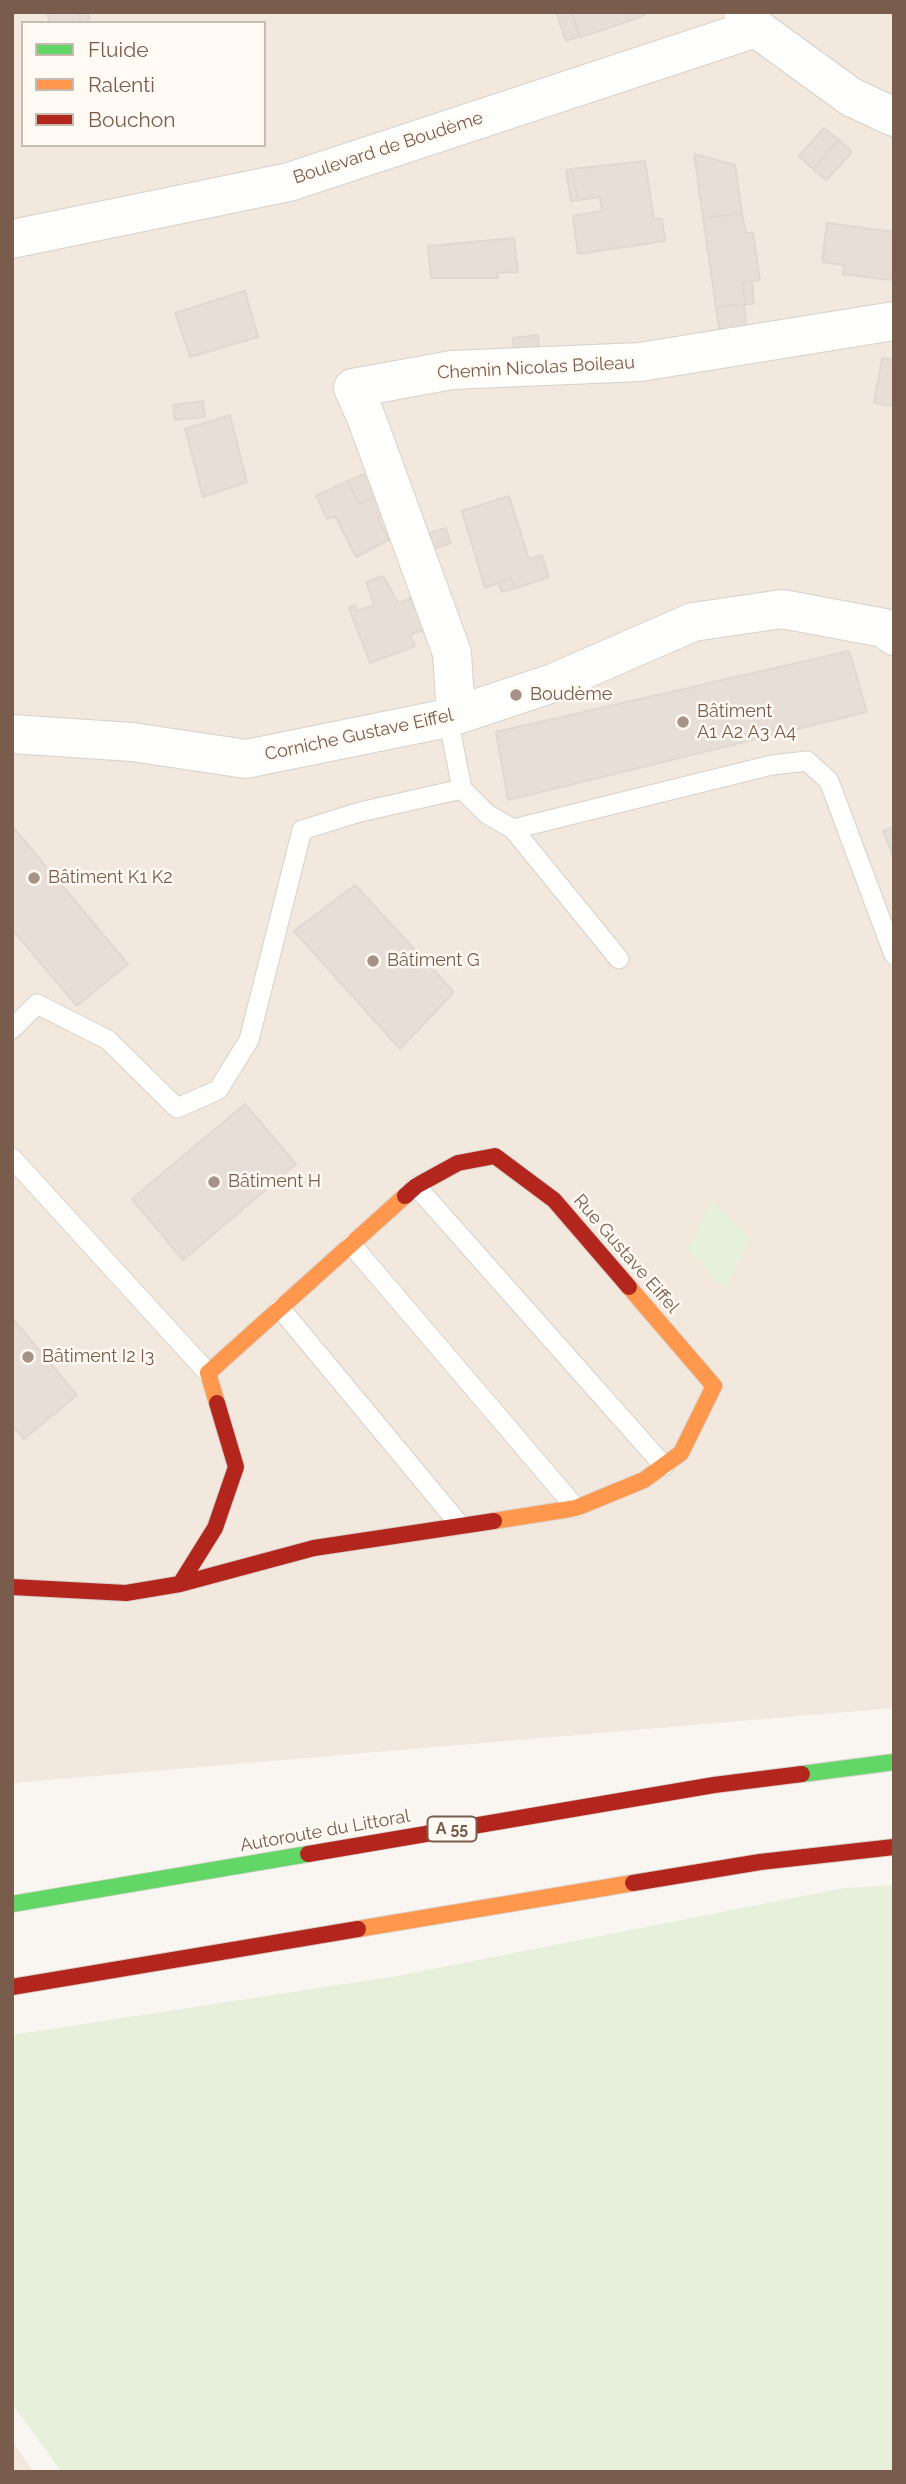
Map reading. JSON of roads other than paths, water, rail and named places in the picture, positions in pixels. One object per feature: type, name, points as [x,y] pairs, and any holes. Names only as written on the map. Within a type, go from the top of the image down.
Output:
[{"type":"main road","name":"Rue Gustave Eiffel","points":[[12,1587],[126,1593],[180,1584],[314,1548],[576,1508],[644,1480],[681,1453],[714,1386],[554,1200],[495,1156],[458,1163],[416,1186],[208,1373]]},
{"type":"main road","points":[[180,1584],[215,1528],[236,1467],[208,1373]]},
{"type":"main road","name":"Autoroute du Littoral","points":[[12,1904],[714,1785],[894,1762]]},
{"type":"main road","points":[[12,1987],[760,1861],[894,1847]]},
{"type":"street","points":[[750,20],[851,97],[894,117]]},
{"type":"street","name":"Boulevard de Boudème","points":[[12,239],[289,181],[750,20]]},
{"type":"street","name":"Chemin Nicolas Boileau","points":[[452,716],[452,653],[366,416],[353,388],[452,370],[640,362],[894,321]]},
{"type":"street","name":"Corniche Gustave Eiffel","points":[[12,734],[132,742],[246,759],[452,716],[553,683],[692,622],[782,609],[884,628],[894,636]]},
{"type":"lane","points":[[452,716],[461,789],[487,814],[513,829],[619,959]]},
{"type":"lane","points":[[513,829],[772,765],[807,761],[829,781],[894,956]]},
{"type":"lane","points":[[12,1029],[37,1004],[108,1040],[177,1108],[218,1090],[248,1040],[302,830],[360,812],[461,789]]},
{"type":"lane","points":[[12,1158],[208,1373]]},
{"type":"lane","points":[[416,1186],[664,1466]]},
{"type":"lane","points":[[351,1244],[576,1508]]},
{"type":"lane","points":[[280,1308],[460,1525]]},
{"type":"place","name":"Boudème","points":[[516,695]]},
{"type":"place","name":"Bâtiment A1 A2 A3 A4","points":[[683,722]]},
{"type":"place","name":"Bâtiment K1 K2","points":[[34,878]]},
{"type":"place","name":"Bâtiment G","points":[[373,961]]},
{"type":"place","name":"Bâtiment H","points":[[214,1182]]},
{"type":"place","name":"Bâtiment I2 I3","points":[[28,1357]]}]
